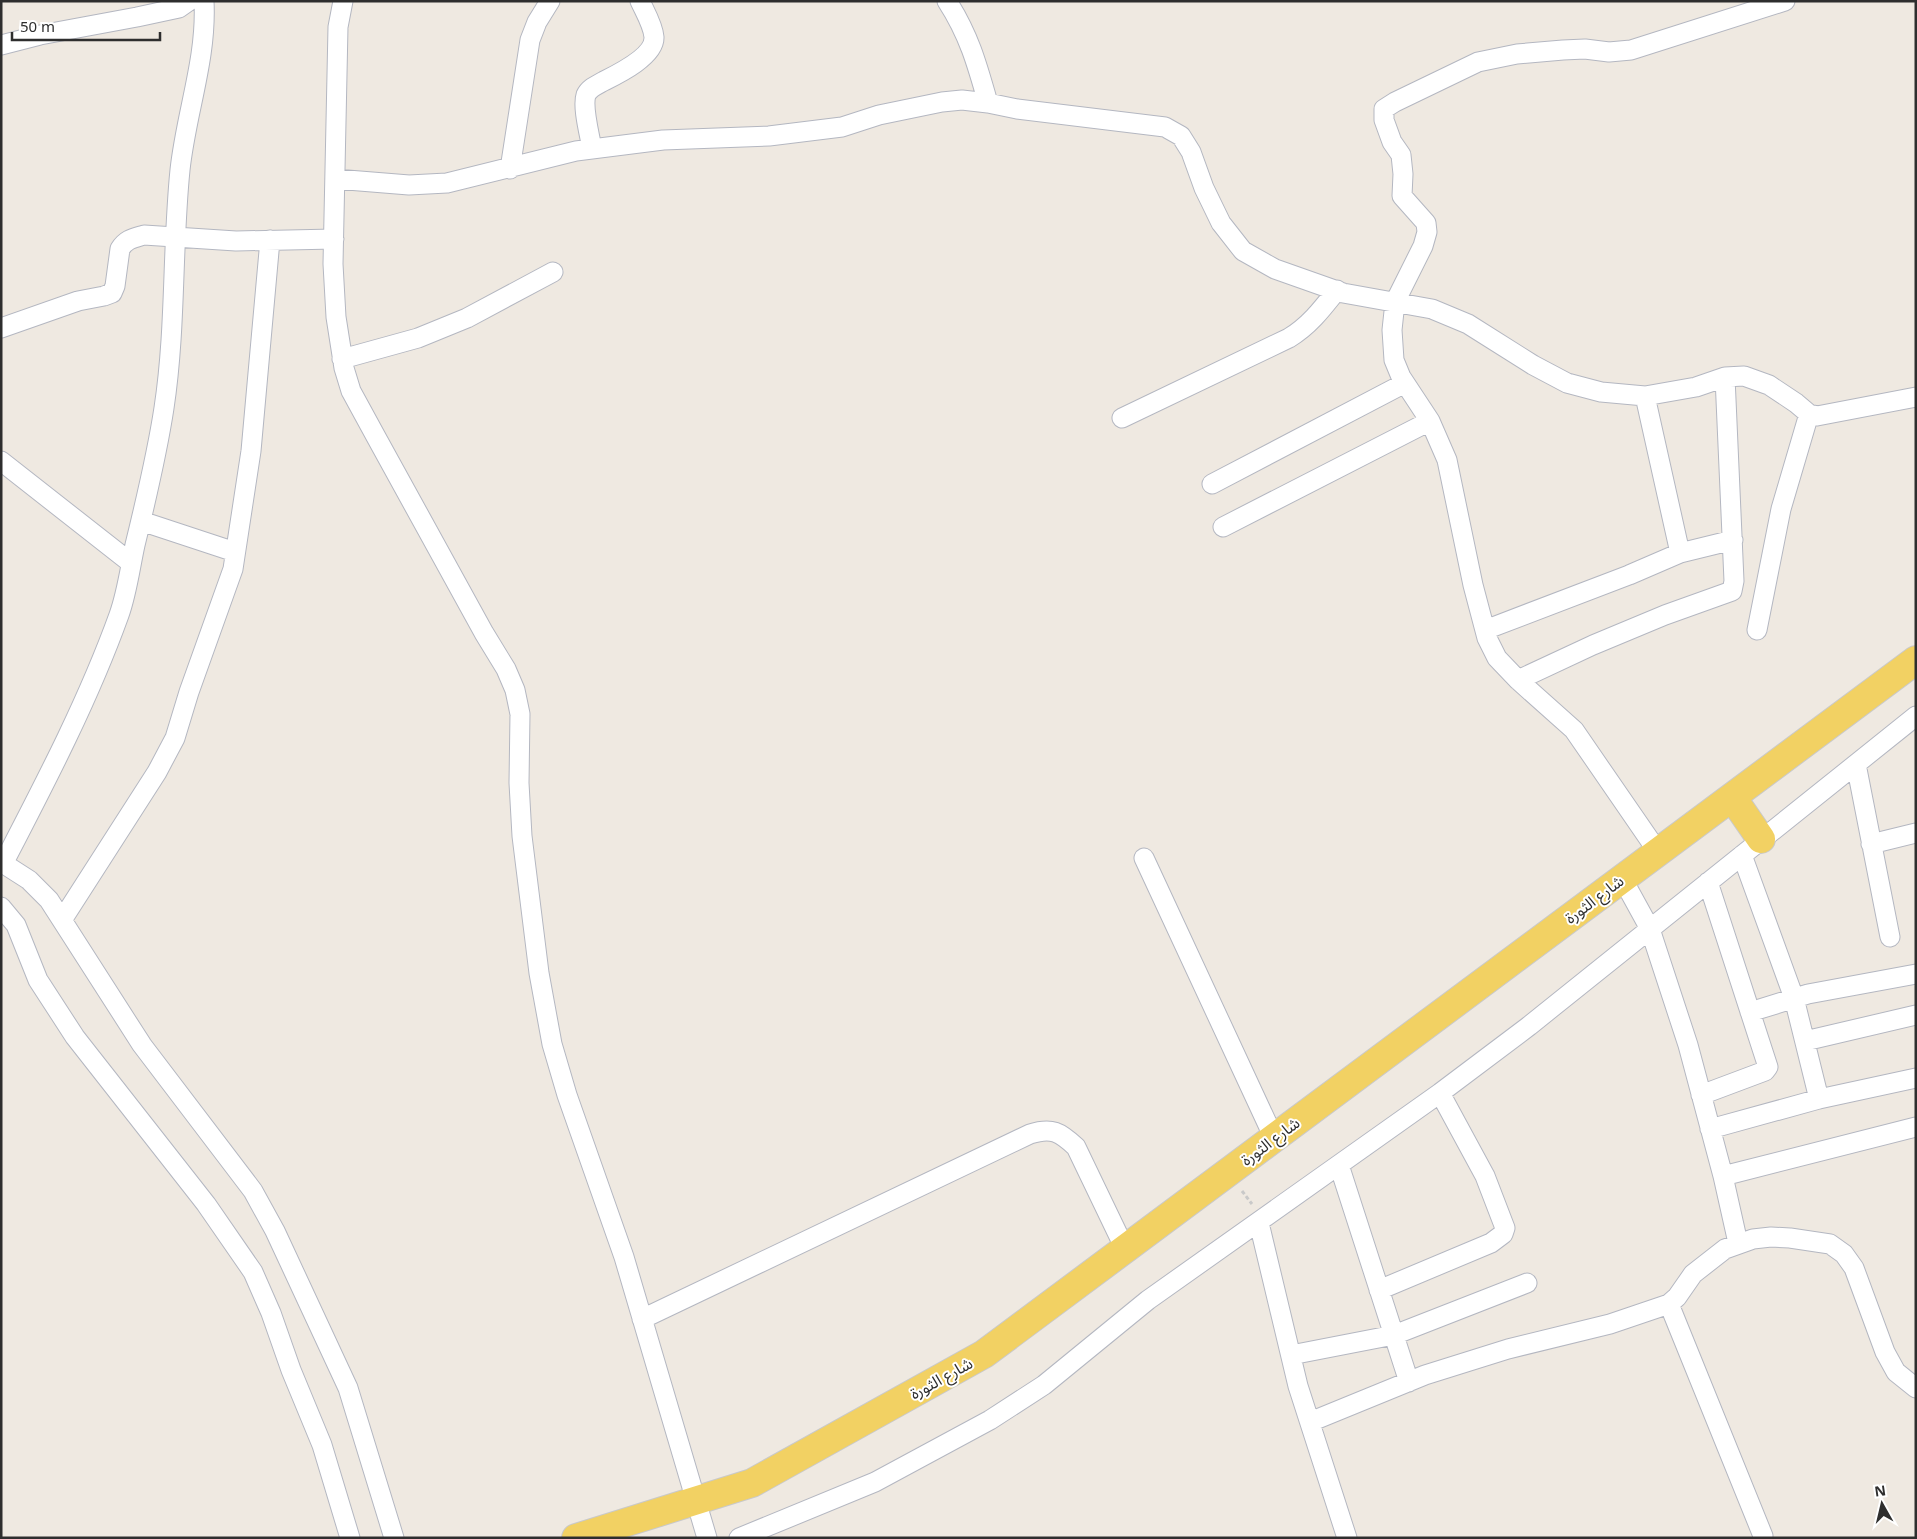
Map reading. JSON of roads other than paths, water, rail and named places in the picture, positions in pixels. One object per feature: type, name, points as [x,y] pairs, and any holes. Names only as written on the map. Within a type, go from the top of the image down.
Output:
[{"type":"main road","name":"شارع الثورة","points":[[576,1538],[752,1482],[984,1354],[1916,660]]},
{"type":"main road","points":[[1732,797],[1752,847]]},
{"type":"street","points":[[1,44],[40,35],[137,18],[179,8],[190,1]]},
{"type":"street","points":[[204,1],[205,28],[202,62],[180,169],[173,314],[164,408],[120,613],[67,738],[2,863],[29,880],[49,900],[142,1045],[253,1191],[275,1230],[348,1388],[394,1538]]},
{"type":"street","points":[[343,1],[338,27],[334,239],[336,317],[342,359],[351,391],[484,633],[506,669],[515,690],[520,714],[519,783],[522,836],[539,973],[552,1044],[566,1095],[624,1257],[707,1538]]},
{"type":"street","points":[[510,169],[530,40],[537,22],[550,1]]},
{"type":"street","points":[[592,149],[585,104],[587,93],[594,86],[632,65],[652,47],[654,42],[652,28],[640,1]]},
{"type":"street","points":[[946,1],[959,21],[972,50],[988,103]]},
{"type":"street","points":[[1658,852],[1574,730],[1518,680],[1497,658],[1485,630],[1473,585],[1447,460],[1430,421],[1405,383],[1394,360],[1392,345],[1395,302],[1423,246],[1427,232],[1426,223],[1402,196],[1403,174],[1400,155],[1392,142],[1384,120],[1384,109],[1478,62],[1517,54],[1562,50],[1585,49],[1609,52],[1631,50],[1784,1]]},
{"type":"street","points":[[335,179],[409,184],[447,183],[510,169],[576,151],[663,140],[768,136],[842,127],[879,115],[942,102],[962,100],[1017,109],[1165,127],[1181,136],[1191,152],[1204,188],[1221,223],[1244,251],[1275,268],[1337,290],[1432,309],[1468,324],[1533,365],[1567,383],[1601,392],[1645,396],[1696,387],[1726,377],[1744,376],[1769,385],[1809,414],[1817,416],[1916,397]]},
{"type":"street","points":[[1,328],[78,301],[104,296],[112,292],[116,286],[120,248],[131,238],[144,235],[176,238],[270,240],[334,239]]},
{"type":"street","points":[[62,920],[156,772],[175,738],[189,692],[233,570],[251,451],[270,240]]},
{"type":"street","points":[[342,359],[418,338],[467,318],[553,272]]},
{"type":"street","points":[[1122,418],[1296,334],[1313,320],[1337,290]]},
{"type":"street","points":[[1518,680],[1638,626],[1732,591],[1734,581],[1726,377]]},
{"type":"street","points":[[1212,484],[1405,383]]},
{"type":"street","points":[[1645,396],[1680,553]]},
{"type":"street","points":[[1757,630],[1781,510],[1809,414]]},
{"type":"street","points":[[1223,527],[1430,421]]},
{"type":"street","points":[[1,461],[131,563]]},
{"type":"street","points":[[141,521],[235,552]]},
{"type":"street","points":[[1485,630],[1629,575],[1680,553],[1732,540]]},
{"type":"street","points":[[739,1538],[875,1482],[990,1420],[1044,1385],[1148,1300],[1339,1165],[1529,1026],[1916,716]]},
{"type":"street","points":[[1856,764],[1890,937]]},
{"type":"street","points":[[1871,844],[1916,834]]},
{"type":"street","points":[[1752,847],[1794,998],[1819,1098]]},
{"type":"street","points":[[1144,858],[1274,1138]]},
{"type":"street","points":[[1622,878],[1650,929],[1688,1045],[1723,1176],[1738,1242]]},
{"type":"street","points":[[1701,1095],[1767,1069],[1767,1064],[1708,882]]},
{"type":"street","points":[[1,907],[16,926],[38,980],[75,1037],[206,1204],[252,1272],[272,1313],[291,1370],[322,1445],[350,1538]]},
{"type":"street","points":[[1750,1012],[1808,994],[1916,974]]},
{"type":"street","points":[[1805,1041],[1916,1015]]},
{"type":"street","points":[[1710,1129],[1819,1098],[1916,1078]]},
{"type":"street","points":[[1379,1290],[1491,1243],[1503,1234],[1505,1228],[1486,1176],[1440,1092]]},
{"type":"street","points":[[1723,1176],[1916,1128]]},
{"type":"street","points":[[642,1319],[1021,1138],[1042,1130],[1053,1131],[1064,1136],[1076,1147],[1126,1249]]},
{"type":"street","points":[[1339,1165],[1409,1382]]},
{"type":"street","points":[[1261,1221],[1291,1355],[1347,1538]]},
{"type":"street","points":[[1310,1422],[1409,1382],[1508,1349],[1610,1324],[1669,1304],[1677,1297],[1693,1274],[1724,1249],[1752,1238],[1790,1238],[1830,1244],[1844,1254],[1854,1268],[1884,1352],[1896,1372],[1916,1388]]},
{"type":"street","points":[[1291,1355],[1394,1335],[1527,1283]]},
{"type":"street","points":[[1669,1304],[1764,1536]]}]
